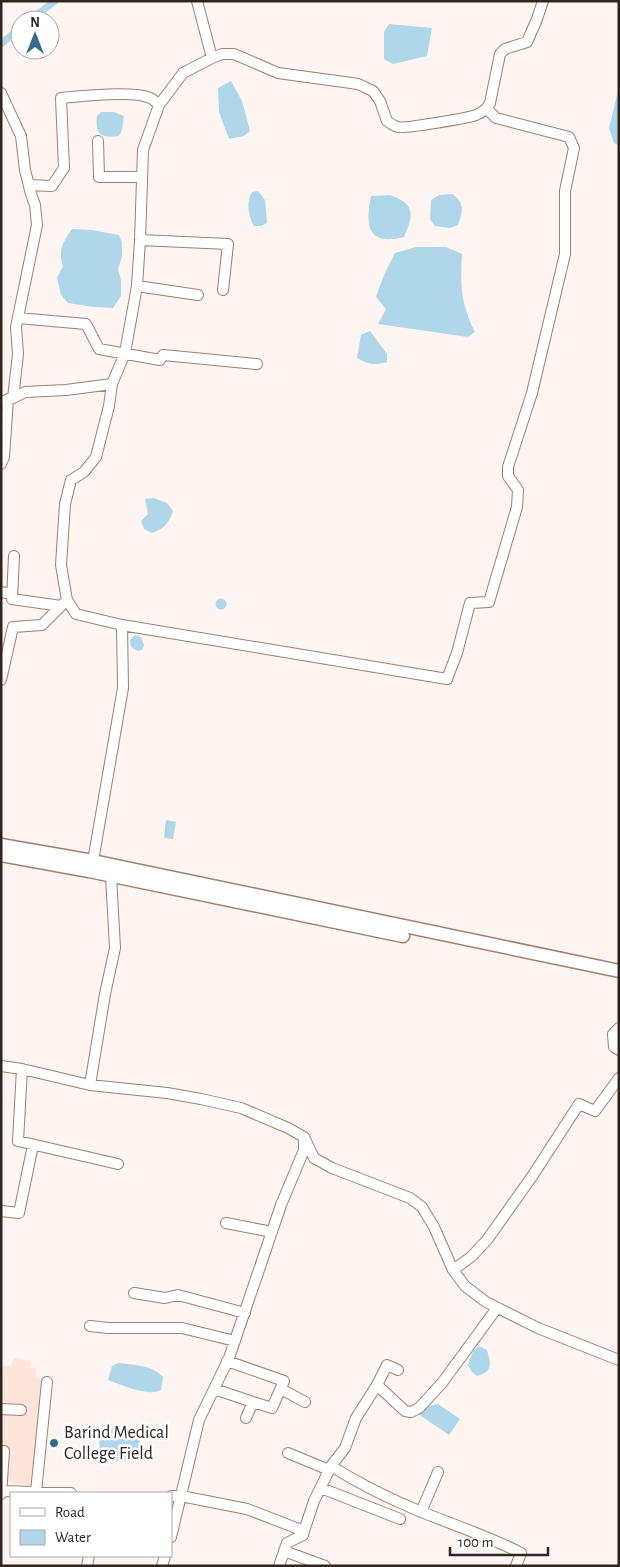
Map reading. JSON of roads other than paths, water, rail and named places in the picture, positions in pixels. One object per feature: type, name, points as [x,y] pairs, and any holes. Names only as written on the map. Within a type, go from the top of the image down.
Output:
[{"type":"main road","points":[[1,845],[93,861],[112,872],[619,979]]},
{"type":"main road","points":[[1,855],[112,872],[619,972]]},
{"type":"street","points":[[197,1],[212,58]]},
{"type":"street","points":[[1,680],[13,627],[42,625],[64,603],[61,565],[65,504],[71,480],[84,472],[96,457],[109,406],[112,384],[125,353],[137,286],[143,150],[159,105],[183,73],[222,54],[234,54],[278,73],[358,84],[377,95],[387,121],[398,128],[474,116],[487,109],[490,103],[500,54],[505,49],[527,42],[542,1]]},
{"type":"street","points":[[1,93],[21,136],[29,185],[35,205],[37,225],[16,327],[18,354],[7,400],[4,457],[1,464]]},
{"type":"street","points":[[29,185],[52,186],[64,168],[61,98],[135,95],[150,98],[159,105]]},
{"type":"street","points":[[14,556],[12,599],[64,603],[76,614],[122,626],[447,679],[457,653],[470,603],[489,602],[516,507],[518,490],[508,476],[508,467],[532,393],[565,254],[565,191],[574,148],[569,137],[496,118],[487,109]]},
{"type":"street","points":[[98,141],[99,177],[142,177]]},
{"type":"street","points":[[140,240],[228,244],[223,290]]},
{"type":"street","points":[[137,286],[198,295]]},
{"type":"street","points":[[18,318],[86,324],[99,349],[160,360],[163,356],[257,364]]},
{"type":"street","points":[[7,400],[25,392],[66,390],[112,384]]},
{"type":"street","points":[[1,592],[12,594]]},
{"type":"street","points":[[93,861],[123,688],[122,626]]},
{"type":"street","points":[[90,1085],[105,994],[115,948],[112,872]]},
{"type":"street","points":[[619,1028],[613,1034],[614,1047],[619,1050]]},
{"type":"street","points":[[1,1066],[90,1085],[167,1092],[241,1108],[288,1128],[304,1137],[314,1158],[332,1168],[410,1198],[422,1207],[434,1227],[452,1270],[465,1286],[486,1302],[538,1328],[619,1360]]},
{"type":"street","points":[[22,1069],[18,1141],[118,1164]]},
{"type":"street","points":[[452,1270],[471,1256],[487,1240],[533,1175],[579,1104],[595,1111],[619,1078]]},
{"type":"street","points":[[172,1529],[176,1496],[199,1420],[235,1341],[272,1232],[304,1150],[304,1137]]},
{"type":"street","points":[[1,1211],[19,1213],[33,1145]]},
{"type":"street","points":[[226,1223],[272,1232]]},
{"type":"street","points":[[134,1293],[165,1298],[178,1295],[245,1313]]},
{"type":"street","points":[[377,1385],[405,1411],[411,1412],[419,1408],[442,1383],[497,1308]]},
{"type":"street","points":[[90,1326],[108,1328],[182,1328],[235,1341]]},
{"type":"street","points":[[214,1389],[272,1408],[284,1381],[227,1361]]},
{"type":"street","points":[[279,1566],[287,1543],[303,1535],[320,1488],[330,1468],[345,1448],[356,1418],[377,1385],[387,1364],[398,1370]]},
{"type":"street","points":[[4,1451],[1,1492],[36,1492],[47,1382]]},
{"type":"street","points":[[280,1389],[305,1402]]},
{"type":"street","points":[[246,1418],[253,1402]]},
{"type":"street","points":[[1,1409],[21,1410]]},
{"type":"street","points":[[288,1453],[330,1468],[421,1512],[500,1543],[521,1554],[516,1566]]},
{"type":"street","points":[[421,1512],[438,1472]]},
{"type":"street","points":[[320,1488],[400,1519]]},
{"type":"street","points":[[176,1496],[247,1509],[304,1531]]},
{"type":"street","points":[[284,1551],[325,1566]]},
{"type":"water","points":[[389,24],[432,28],[427,56],[393,64],[384,59],[384,32]]},
{"type":"water","points":[[231,81],[242,101],[250,131],[244,136],[229,139],[219,112],[218,88]]},
{"type":"water","points":[[619,87],[619,146],[614,143],[609,128]]},
{"type":"water","points":[[101,112],[114,112],[124,116],[119,136],[104,136],[100,134],[97,127],[97,116]]},
{"type":"water","points":[[258,191],[265,200],[267,223],[261,226],[254,226],[250,218],[248,205],[252,192]]},
{"type":"water","points":[[452,194],[462,207],[458,225],[450,228],[435,226],[430,219],[431,200],[439,195]]},
{"type":"water","points":[[390,195],[398,198],[408,206],[411,216],[410,222],[404,237],[382,239],[371,231],[369,225],[368,216],[371,196]]},
{"type":"water","points":[[72,229],[92,230],[119,235],[122,243],[122,256],[118,269],[121,280],[121,296],[113,308],[68,303],[61,295],[57,278],[63,266],[61,251]]},
{"type":"water","points":[[416,247],[446,247],[462,254],[462,294],[475,332],[468,337],[378,324],[386,309],[376,297],[384,275],[395,253]]},
{"type":"water","points":[[370,331],[387,354],[387,362],[371,364],[357,358],[361,335]]},
{"type":"water","points":[[154,498],[167,503],[173,511],[165,525],[160,530],[152,533],[144,529],[141,521],[148,514],[145,499]]},
{"type":"water","points":[[221,598],[227,604],[221,610],[215,604]]},
{"type":"water","points":[[135,635],[141,637],[144,645],[142,650],[138,651],[131,647],[130,640]]},
{"type":"water","points":[[166,820],[176,822],[173,839],[164,838]]},
{"type":"water","points":[[479,1346],[487,1350],[490,1363],[486,1372],[477,1376],[468,1365],[473,1351]]},
{"type":"water","points":[[118,1363],[142,1366],[159,1373],[163,1377],[161,1390],[156,1392],[142,1391],[108,1380],[112,1366]]},
{"type":"water","points":[[438,1404],[460,1419],[449,1435],[417,1413],[426,1407]]},
{"type":"water","points":[[102,1428],[119,1429],[140,1435],[139,1450],[134,1458],[116,1461],[108,1459],[100,1453],[99,1438]]},
{"type":"waterway","points":[[43,10],[55,1]]},
{"type":"waterway","points":[[1,44],[10,36]]},
{"type":"place","name":"Barind Medical College Field","points":[[54,1443]]}]
